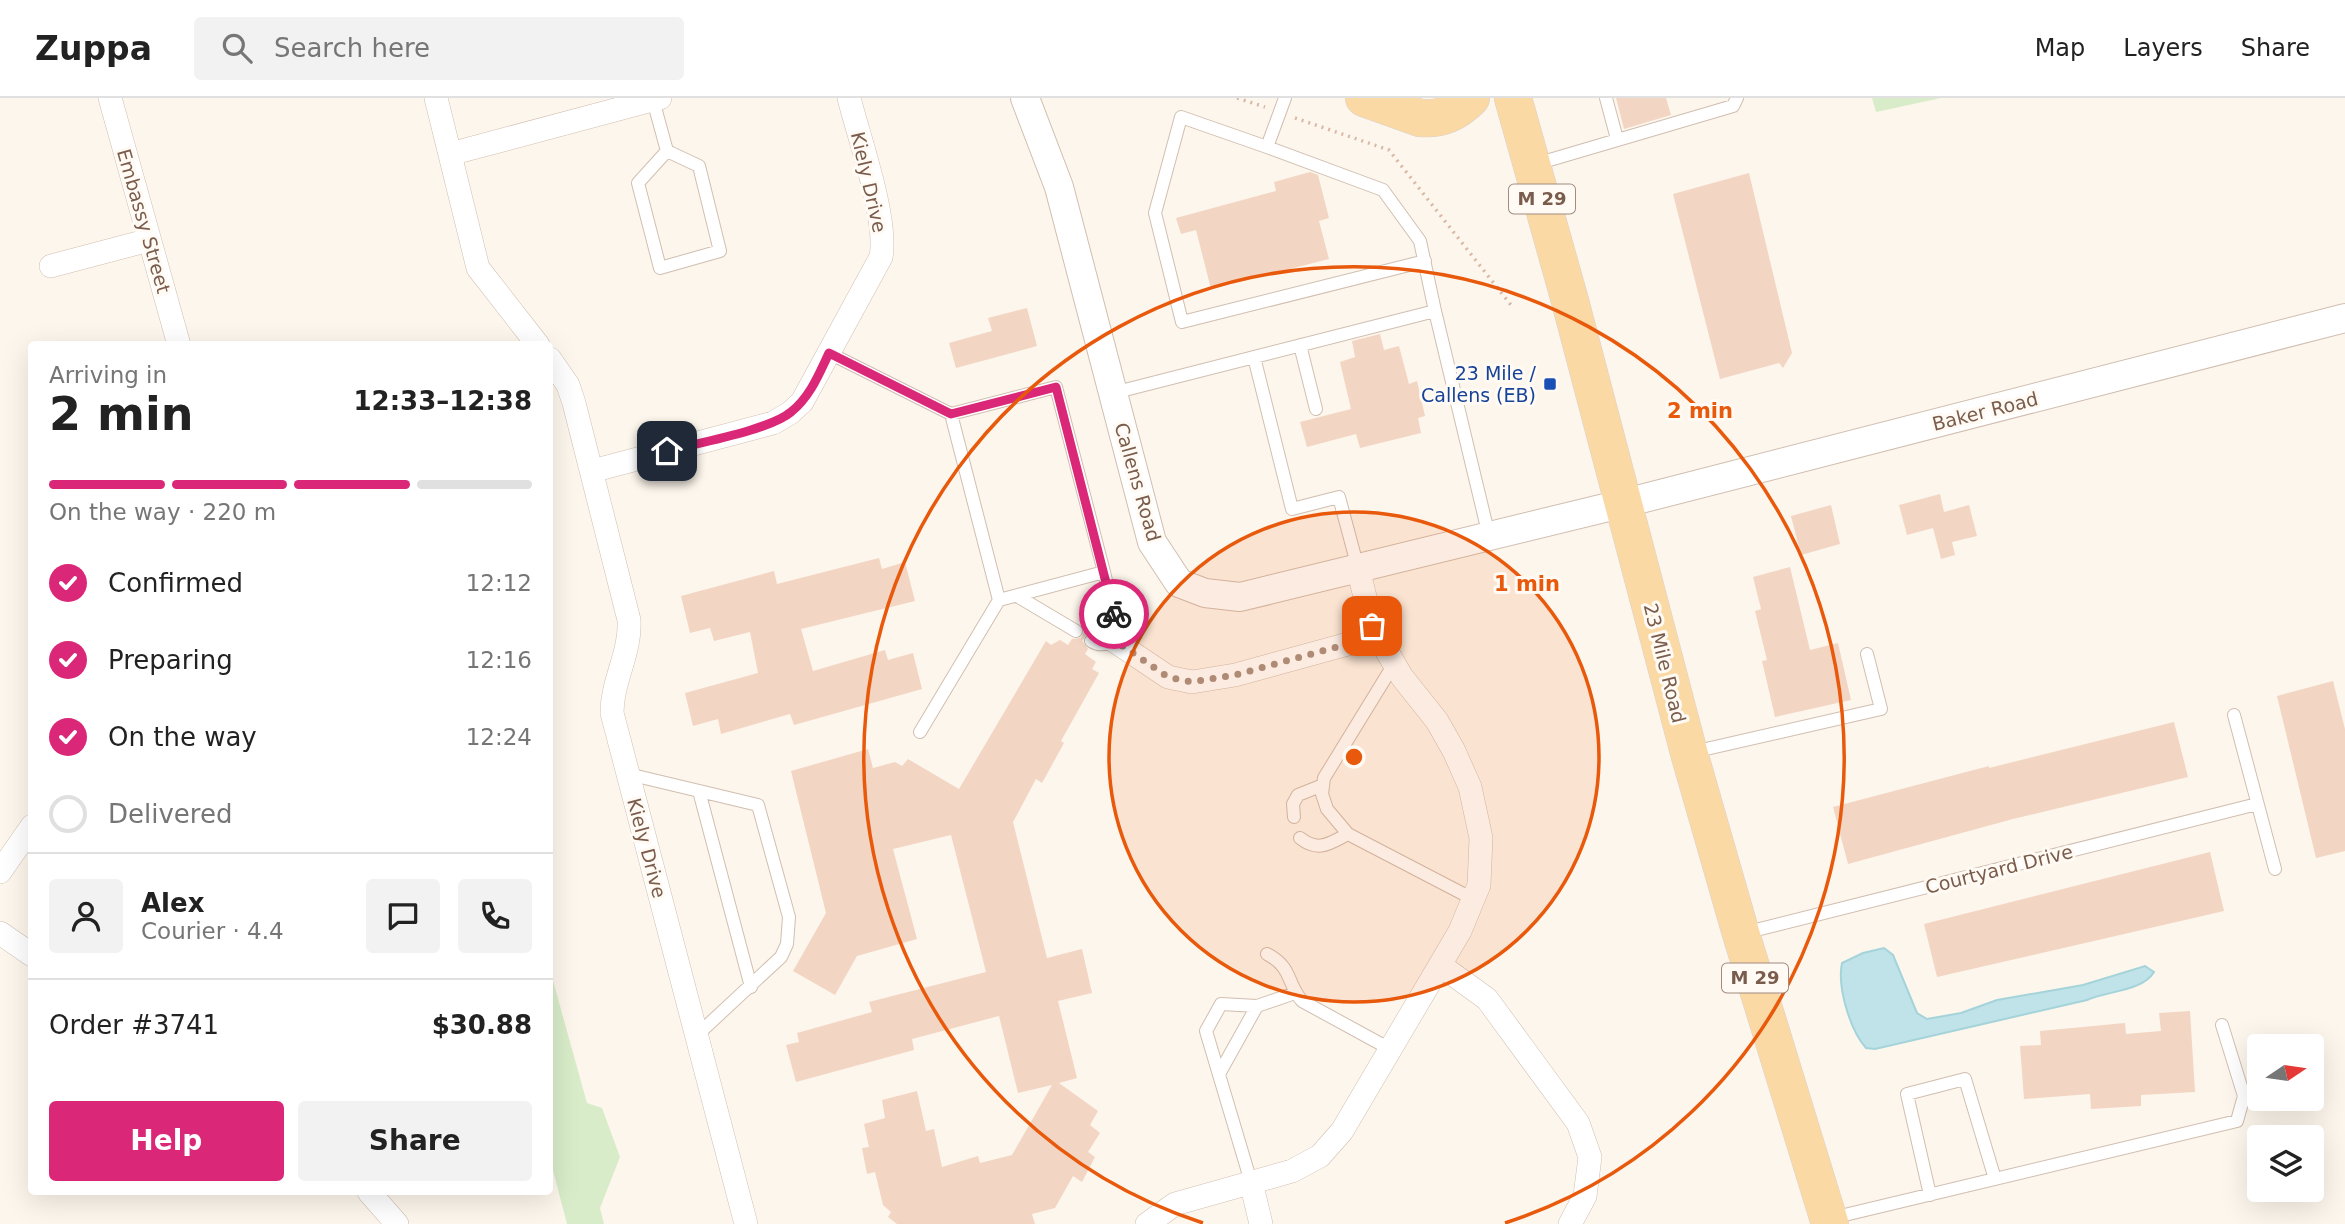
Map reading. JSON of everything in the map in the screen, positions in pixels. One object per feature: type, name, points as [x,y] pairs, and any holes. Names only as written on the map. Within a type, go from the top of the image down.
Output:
[{"type":"main road","points":[[1364,98],[1429,119],[1451,114],[1471,98]]},
{"type":"main road","name":"23 Mile Road","points":[[1513,98],[1625,503],[1689,753],[1829,1222]]},
{"type":"street","name":"Embassy Street","points":[[110,98],[178,341]]},
{"type":"street","points":[[436,98],[478,268],[535,341]]},
{"type":"street","name":"Kiely Drive","points":[[592,471],[773,423],[790,414],[802,402],[881,257],[883,247],[878,209],[849,98]]},
{"type":"street","name":"Callens Road","points":[[1025,98],[1059,187],[1152,542],[1179,583],[1205,593],[1240,597],[1625,503]]},
{"type":"street","points":[[450,154],[656,99]]},
{"type":"street","points":[[51,266],[149,240]]},
{"type":"street","name":"Baker Road","points":[[1625,503],[2345,318]]},
{"type":"street","name":"Kiely Drive","points":[[553,363],[568,385],[629,620],[630,636],[617,677],[612,713],[746,1224]]},
{"type":"street","points":[[1147,1224],[1175,1204],[1292,1171],[1320,1156],[1342,1131],[1440,965],[1460,930],[1479,885],[1481,838],[1470,787],[1437,721],[1402,677],[1377,636],[1372,626],[1358,568]]},
{"type":"street","points":[[1102,641],[1168,677],[1192,682],[1235,675],[1377,636]]},
{"type":"street","points":[[0,872],[28,832]]},
{"type":"street","points":[[0,933],[28,951]]},
{"type":"street","points":[[1440,965],[1487,999],[1578,1123],[1590,1157],[1585,1196],[1570,1224]]},
{"type":"street","points":[[1251,1182],[1261,1224]]},
{"type":"street","points":[[372,1195],[397,1224]]},
{"type":"lane","points":[[1267,147],[1286,98]]},
{"type":"lane","points":[[1606,98],[1617,139]]},
{"type":"lane","points":[[1532,165],[1732,106],[1737,98]]},
{"type":"lane","points":[[656,99],[667,151]]},
{"type":"lane","points":[[1424,261],[1182,322],[1155,213],[1181,117],[1383,190],[1420,240],[1489,536]]},
{"type":"lane","points":[[667,151],[699,166],[720,251],[660,268],[638,183],[667,151]]},
{"type":"lane","points":[[1113,393],[1435,311]]},
{"type":"lane","points":[[1300,345],[1316,409]]},
{"type":"lane","points":[[829,353],[951,414],[1056,387],[1118,631],[1102,641]]},
{"type":"lane","points":[[1254,357],[1292,509],[1339,496],[1358,568]]},
{"type":"lane","points":[[920,732],[999,600],[951,414]]},
{"type":"lane","points":[[999,600],[1104,572]]},
{"type":"lane","points":[[1017,596],[1076,631]]},
{"type":"lane","points":[[1689,753],[1881,709],[1867,654]]},
{"type":"lane","points":[[1394,664],[1324,778],[1322,794],[1327,809],[1349,834],[1473,899]]},
{"type":"lane","points":[[2234,715],[2275,869]]},
{"type":"lane","points":[[628,774],[758,805],[789,917],[787,944],[781,957],[696,1036]]},
{"type":"lane","points":[[1294,817],[1293,804],[1298,795],[1323,785]]},
{"type":"lane","points":[[699,791],[751,987]]},
{"type":"lane","name":"Courtyard Drive","points":[[1741,934],[2257,804]]},
{"type":"lane","points":[[1300,838],[1309,845],[1323,846],[1349,834]]},
{"type":"lane","points":[[1267,954],[1281,962],[1293,983],[1295,993],[1302,1001],[1390,1049]]},
{"type":"lane","points":[[1251,1182],[1206,1031],[1221,1004],[1257,1006],[1295,993]]},
{"type":"lane","points":[[1219,1074],[1257,1006]]},
{"type":"lane","points":[[1829,1222],[2237,1121],[2244,1096],[2222,1025]]},
{"type":"lane","points":[[1930,1195],[1907,1094],[1965,1079],[1995,1179]]},
{"type":"green space","points":[[1872,98],[1941,98],[1876,112]]},
{"type":"green space","points":[[553,981],[587,1103],[602,1108],[620,1157],[600,1208],[604,1224],[567,1224],[553,1170]]},
{"type":"water","points":[[1884,948],[1893,955],[1917,1013],[1927,1019],[1961,1013],[1997,1000],[2083,985],[2145,966],[2154,972],[2133,987],[2087,1000],[1875,1049],[1866,1048],[1846,1008],[1841,984],[1842,963],[1863,953]]},
{"type":"building","points":[[1616,98],[1666,98],[1671,115],[1624,129]]},
{"type":"building","points":[[1310,172],[1318,175],[1329,218],[1319,221],[1329,259],[1211,289],[1196,230],[1181,234],[1176,218],[1276,191],[1274,182]]},
{"type":"building","points":[[1749,173],[1792,353],[1783,368],[1779,363],[1720,379],[1673,194]]},
{"type":"building","points":[[1027,308],[1037,346],[956,368],[949,343],[992,331],[988,318]]},
{"type":"building","points":[[1380,334],[1384,350],[1399,346],[1409,384],[1417,381],[1425,416],[1418,418],[1421,433],[1360,448],[1356,434],[1307,447],[1300,422],[1351,409],[1340,362],[1355,357],[1352,341]]},
{"type":"building","points":[[1940,494],[1944,512],[1969,505],[1977,536],[1952,542],[1955,555],[1941,559],[1933,528],[1907,535],[1899,505]]},
{"type":"building","points":[[1831,505],[1840,544],[1801,555],[1791,516]]},
{"type":"building","points":[[879,558],[882,569],[905,562],[915,601],[801,629],[813,671],[885,650],[888,660],[913,653],[922,689],[794,725],[790,714],[721,734],[718,719],[693,726],[685,693],[758,673],[750,632],[714,641],[710,628],[690,633],[681,596],[774,571],[777,584]]},
{"type":"building","points":[[1790,567],[1810,650],[1838,643],[1851,700],[1775,717],[1762,661],[1767,660],[1755,611],[1761,609],[1753,577]]},
{"type":"building","points":[[1086,611],[1103,621],[1096,634],[1087,633],[1082,641],[1088,649],[1085,654],[1096,662],[1092,669],[1099,673],[1061,741],[1064,743],[1042,783],[1036,779],[1013,822],[1047,958],[1082,949],[1092,993],[1058,1001],[1077,1078],[1059,1083],[1098,1111],[1090,1125],[1100,1133],[1088,1152],[1095,1157],[1082,1182],[1073,1176],[1055,1208],[1032,1214],[1035,1224],[897,1224],[888,1217],[891,1212],[883,1205],[875,1172],[867,1174],[862,1148],[869,1147],[864,1124],[885,1118],[882,1100],[917,1091],[926,1131],[934,1129],[942,1167],[978,1156],[980,1163],[1012,1155],[1052,1085],[1018,1093],[999,1016],[912,1039],[914,1050],[796,1082],[786,1045],[799,1042],[797,1033],[872,1012],[869,1002],[986,972],[951,835],[893,849],[917,939],[857,956],[835,995],[793,971],[826,913],[791,771],[868,749],[873,768],[895,762],[902,766],[908,759],[959,789],[1046,641],[1051,645],[1060,640],[1068,645],[1072,639],[1081,638],[1085,630],[1080,623]]},
{"type":"building","points":[[2333,681],[2345,729],[2345,851],[2316,858],[2277,696]]},
{"type":"building","points":[[2174,722],[2188,777],[2013,819],[1848,864],[1833,807]]},
{"type":"building","points":[[2210,852],[2224,911],[1937,977],[1924,924]]},
{"type":"building","points":[[2190,1011],[2195,1092],[2141,1095],[2141,1106],[2091,1109],[2090,1094],[2024,1099],[2020,1046],[2041,1045],[2040,1031],[2125,1023],[2126,1034],[2161,1031],[2159,1013]]},
{"type":"way so far","points":[[1114,614],[1118,631],[1114,640],[1168,677],[1192,682],[1235,675],[1377,636],[1372,626]]},
{"type":"place","name":"23 Mile / Callens (EB)","points":[[1550,384]]},
{"type":"route","points":[[667,451],[773,423],[790,414],[813,385],[829,353],[951,414],[1056,387],[1114,614]]}]
